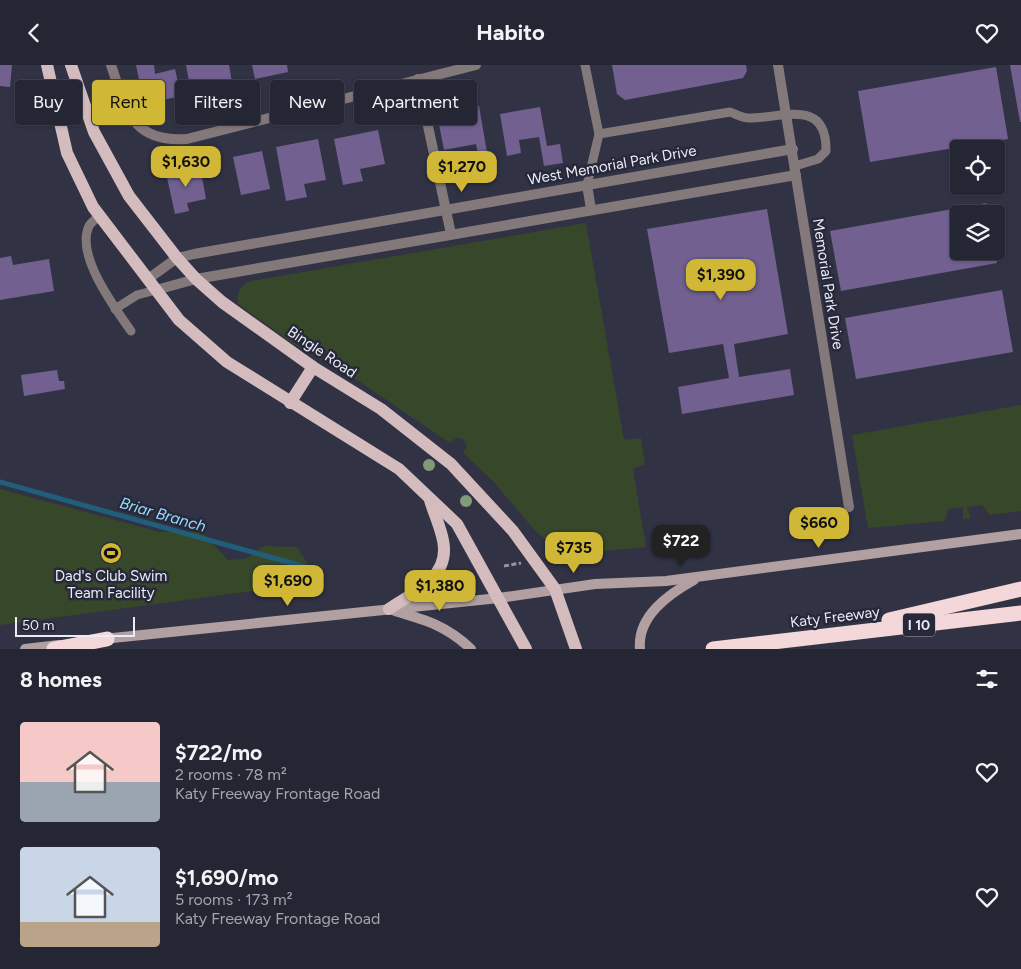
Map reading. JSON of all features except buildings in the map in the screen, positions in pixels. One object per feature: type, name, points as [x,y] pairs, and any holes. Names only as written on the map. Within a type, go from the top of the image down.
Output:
[{"type":"highway","points":[[818,637],[1021,589]]},
{"type":"highway","name":"Katy Freeway","points":[[713,649],[1021,613]]},
{"type":"highway","points":[[54,649],[107,639]]},
{"type":"main road","points":[[47,65],[67,153],[93,207],[179,320],[227,362],[290,403],[399,469],[429,497],[457,524],[526,649]]},
{"type":"main road","name":"Bingle Road","points":[[71,65],[94,132],[129,197],[177,258],[196,279],[222,302],[313,367],[381,409],[451,464],[513,531],[555,589],[576,649]]},
{"type":"main road","points":[[290,403],[313,367]]},
{"type":"main road","points":[[389,609],[430,582],[442,562],[444,548],[429,497]]},
{"type":"main road","points":[[25,649],[499,598],[555,589],[700,577],[1021,533]]},
{"type":"main road","points":[[640,649],[639,640],[650,614],[670,593],[700,577]]},
{"type":"main road","points":[[389,609],[432,622],[450,631],[471,649]]},
{"type":"street","points":[[111,65],[127,112],[146,133],[166,140],[187,139],[476,65]]},
{"type":"street","name":"Memorial Park Drive","points":[[780,65],[786,115],[793,149],[849,507]]},
{"type":"street","points":[[418,79],[451,234]]},
{"type":"street","name":"West Memorial Park Drive","points":[[148,279],[177,258],[793,149]]},
{"type":"street","points":[[156,290],[196,279],[796,171]]},
{"type":"street","points":[[587,185],[592,209]]},
{"type":"lane","points":[[585,65],[599,134],[587,185]]},
{"type":"lane","points":[[599,134],[730,112],[746,118],[807,115],[817,119],[826,137],[826,151],[818,159],[796,171]]},
{"type":"lane","points":[[100,216],[89,225],[84,240],[95,273],[115,309],[131,331]]},
{"type":"lane","points":[[137,295],[148,279]]},
{"type":"lane","points":[[115,309],[137,295],[156,290]]},
{"type":"path","points":[[556,557],[563,558],[575,555]]},
{"type":"path","points":[[504,565],[521,563]]},
{"type":"path","points":[[448,573],[466,574]]},
{"type":"path","points":[[459,575],[461,585]]},
{"type":"green space","points":[[586,223],[624,440],[641,438],[645,464],[633,469],[646,547],[583,553],[552,544],[536,532],[493,481],[463,453],[467,447],[463,439],[456,438],[450,443],[357,380],[294,344],[238,304],[240,290],[244,284],[251,281]]},
{"type":"green space","points":[[1021,405],[1021,511],[990,515],[982,505],[967,507],[971,518],[963,519],[963,507],[948,509],[945,521],[868,528],[852,435]]},
{"type":"green space","name":"Dad's Club Swim Team Facility","points":[[0,489],[160,532],[202,532],[228,560],[245,559],[264,546],[297,547],[319,582],[0,625]]},
{"type":"waterway","name":"Briar Branch","points":[[0,482],[320,571]]},
{"type":"place","name":"Dad's Club Swim Team Facility","points":[[111,553]]}]
